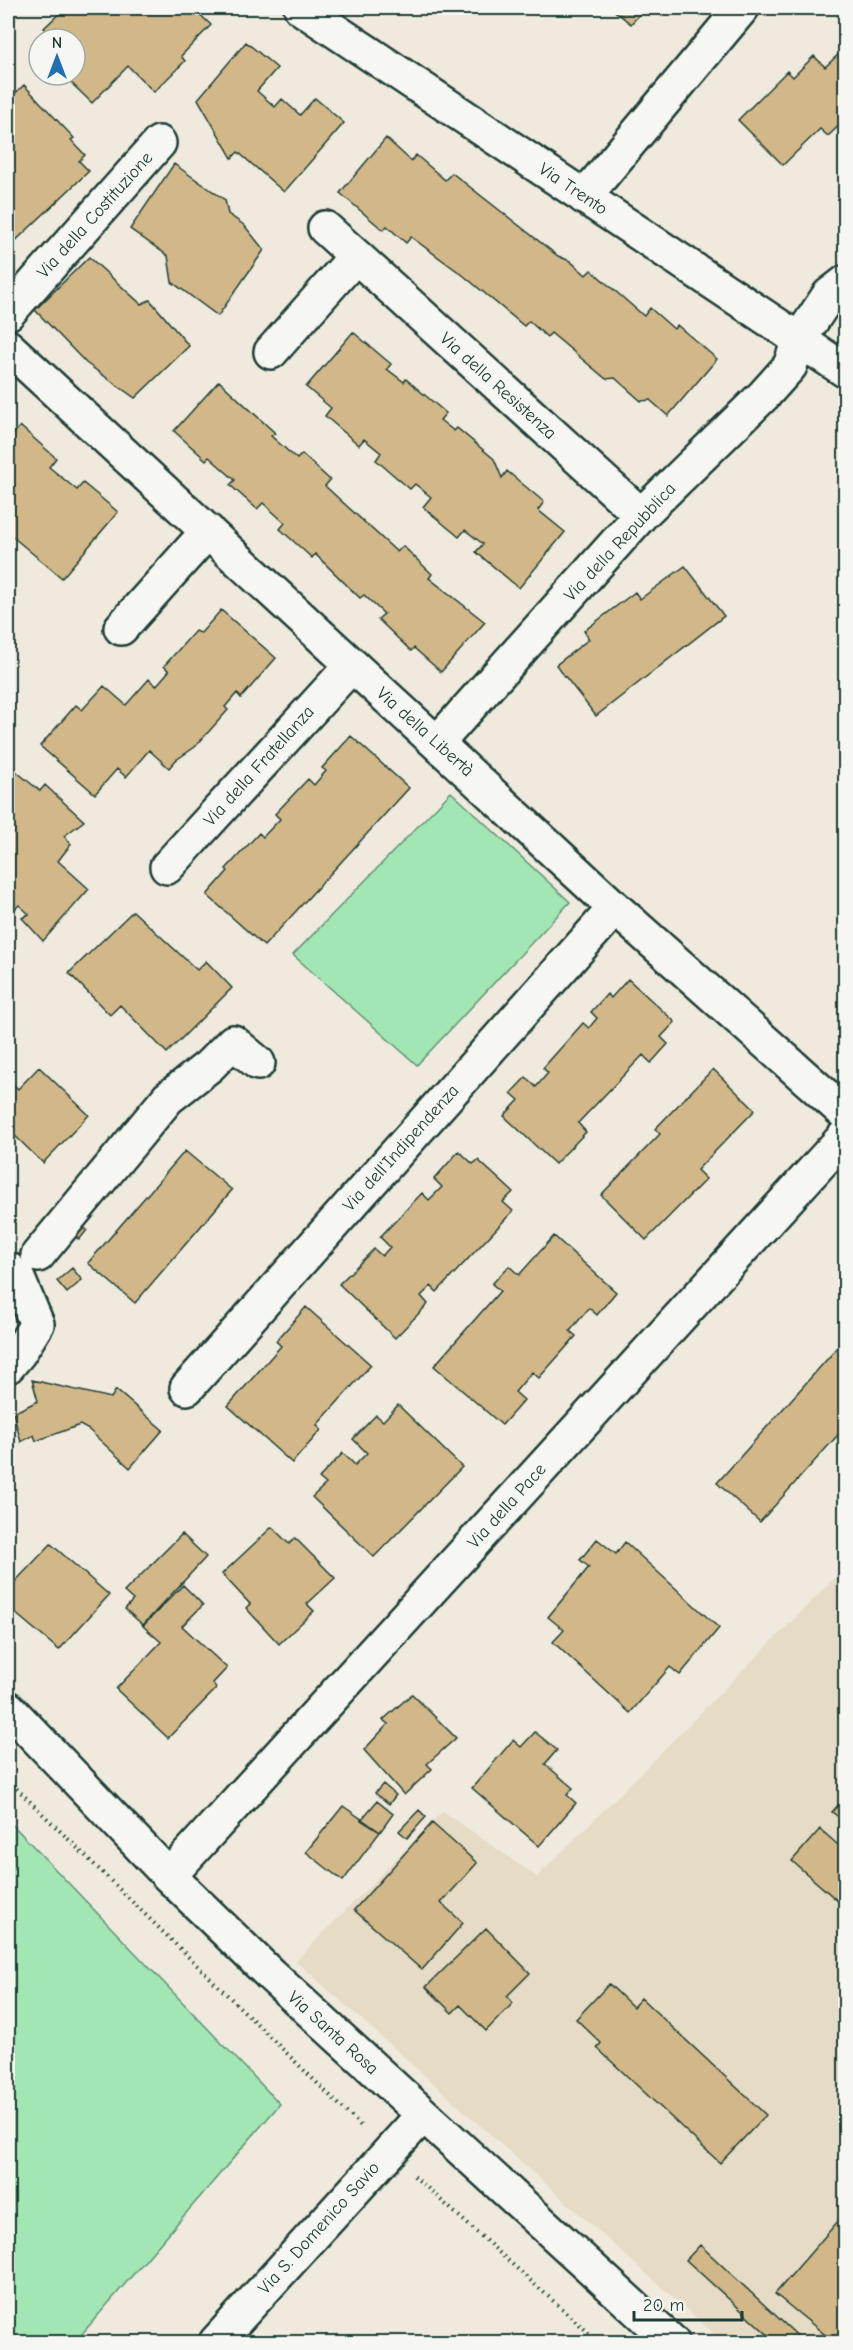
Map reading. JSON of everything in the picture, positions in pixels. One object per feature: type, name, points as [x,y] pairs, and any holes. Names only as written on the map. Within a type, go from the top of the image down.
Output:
[{"type":"street","name":"Via Trento","points":[[301,8],[846,371]]},
{"type":"street","points":[[584,197],[742,8]]},
{"type":"street","name":"Via della Costituzione","points":[[8,313],[159,143]]},
{"type":"street","name":"Via della Resistenza","points":[[325,228],[641,515]]},
{"type":"street","points":[[272,352],[356,256]]},
{"type":"street","name":"Via della Repubblica","points":[[437,743],[641,515],[790,366],[799,340],[829,295],[846,282]]},
{"type":"street","name":"Via della Libertà","points":[[8,347],[615,908],[846,1114]]},
{"type":"street","points":[[121,628],[208,531]]},
{"type":"street","name":"Via della Fratellanza","points":[[167,867],[352,665]]},
{"type":"street","name":"Via dell'Indipendenza","points":[[187,1388],[615,908]]},
{"type":"street","points":[[38,1256],[168,1098],[209,1066],[233,1042],[258,1062]]},
{"type":"street","name":"Via della Pace","points":[[169,1876],[846,1135]]},
{"type":"street","points":[[8,1269],[18,1279],[37,1324],[8,1366]]},
{"type":"street","name":"Via Santa Rosa","points":[[8,1708],[169,1876],[271,1975],[672,2343]]},
{"type":"street","name":"Via S. Domenico Savio","points":[[216,2343],[423,2115]]},
{"type":"path","points":[[8,1780],[371,2136]]},
{"type":"path","points":[[412,2174],[598,2343]]},
{"type":"shaded area","points":[[845,1568],[845,2342],[723,2342],[296,1961],[443,1811],[537,1877]]},
{"type":"green space","points":[[451,792],[570,902],[417,1065],[293,955]]},
{"type":"green space","points":[[8,1820],[280,2104],[75,2342],[8,2342]]},
{"type":"building","points":[[65,8],[110,8],[113,10],[116,8],[193,8],[211,25],[181,56],[185,61],[154,92],[128,66],[92,103],[75,87],[87,87],[87,27],[45,27]]},
{"type":"building","points":[[611,8],[645,8],[631,24]]},
{"type":"building","points":[[246,42],[277,68],[257,91],[275,107],[282,99],[300,115],[315,98],[344,123],[284,192],[238,152],[232,158],[198,99]]},
{"type":"building","points":[[842,51],[846,55],[846,119],[828,136],[820,129],[783,165],[738,120],[787,71],[793,77],[814,56],[825,67]]},
{"type":"building","points":[[24,85],[74,138],[71,140],[85,155],[79,161],[89,171],[8,248],[8,100]]},
{"type":"building","points":[[386,138],[411,161],[416,155],[445,180],[452,173],[558,256],[570,261],[586,275],[591,270],[644,316],[650,308],[674,329],[677,325],[717,359],[668,416],[650,400],[641,401],[615,378],[606,379],[551,333],[547,337],[529,321],[524,326],[464,276],[411,237],[406,243],[387,226],[383,230],[340,193]]},
{"type":"building","points":[[174,164],[225,200],[228,214],[244,225],[264,250],[218,316],[172,282],[168,256],[130,229]]},
{"type":"building","points":[[89,257],[141,304],[150,300],[189,346],[135,398],[86,363],[35,310]]},
{"type":"building","points":[[353,332],[391,364],[387,369],[404,382],[406,379],[446,413],[440,420],[454,431],[457,428],[494,459],[502,478],[507,471],[544,502],[538,510],[565,532],[519,588],[476,552],[483,544],[465,530],[459,537],[423,507],[431,497],[415,484],[410,489],[376,460],[381,453],[364,439],[359,445],[325,416],[331,408],[306,387]]},
{"type":"building","points":[[219,381],[275,433],[271,436],[297,459],[302,454],[330,480],[325,486],[397,552],[403,546],[432,574],[429,578],[485,622],[441,672],[414,648],[411,651],[378,619],[384,614],[364,595],[360,598],[315,554],[312,558],[280,529],[285,523],[263,503],[257,509],[230,485],[235,480],[209,457],[206,460],[174,431]]},
{"type":"building","points":[[20,426],[56,458],[49,467],[77,490],[83,483],[118,512],[62,578],[8,533],[8,441]]},
{"type":"building","points":[[685,566],[724,616],[596,716],[556,665],[589,639],[584,631],[635,592],[640,599]]},
{"type":"building","points":[[221,610],[276,658],[241,698],[237,693],[225,707],[228,710],[195,747],[176,760],[169,768],[149,750],[126,777],[117,769],[95,794],[40,746],[76,705],[82,710],[104,686],[126,705],[149,679],[156,686],[169,671],[164,666],[195,631],[201,633]]},
{"type":"building","points":[[351,736],[409,788],[264,946],[207,895],[228,871],[226,869],[259,833],[263,837],[280,819],[275,814],[308,779],[314,785],[326,771],[322,768]]},
{"type":"building","points":[[12,768],[40,791],[45,785],[84,821],[64,836],[71,844],[58,861],[89,889],[43,941],[22,918],[29,914],[19,905],[13,911],[8,905],[8,861],[12,855],[8,851],[8,773]]},
{"type":"building","points":[[133,911],[197,970],[206,961],[232,988],[167,1053],[120,1005],[110,1015],[69,973]]},
{"type":"building","points":[[628,979],[675,1022],[661,1037],[668,1044],[651,1063],[643,1055],[578,1123],[586,1132],[555,1164],[504,1116],[519,1100],[511,1093],[526,1077],[536,1087],[548,1073],[543,1068],[583,1023],[589,1028],[597,1018],[591,1012],[607,994],[611,998]]},
{"type":"building","points":[[39,1067],[89,1115],[43,1163],[8,1129],[8,1079],[18,1089]]},
{"type":"building","points":[[713,1069],[755,1110],[697,1170],[706,1179],[646,1240],[601,1195],[660,1134],[655,1129]]},
{"type":"building","points":[[185,1151],[232,1190],[135,1303],[88,1263]]},
{"type":"building","points":[[459,1151],[473,1164],[478,1160],[513,1192],[503,1202],[513,1211],[437,1292],[431,1286],[421,1296],[428,1304],[395,1338],[339,1284],[374,1249],[382,1256],[390,1247],[380,1237],[422,1193],[429,1200],[442,1187],[434,1179]]},
{"type":"building","points":[[78,1222],[87,1230],[79,1240],[70,1231]]},
{"type":"building","points":[[554,1236],[616,1292],[597,1315],[589,1308],[570,1331],[576,1336],[539,1378],[532,1372],[515,1392],[524,1400],[502,1425],[434,1366],[500,1291],[492,1284],[509,1266],[519,1275]]},
{"type":"building","points":[[72,1268],[82,1280],[67,1293],[57,1281]]},
{"type":"building","points":[[306,1307],[371,1365],[317,1425],[321,1430],[292,1463],[228,1406],[281,1346],[276,1341]]},
{"type":"building","points":[[846,1338],[846,1426],[760,1522],[717,1483]]},
{"type":"building","points":[[32,1380],[111,1398],[116,1390],[163,1430],[130,1468],[89,1430],[80,1425],[36,1441],[34,1435],[21,1442],[13,1413],[38,1401]]},
{"type":"building","points":[[398,1405],[462,1467],[374,1557],[312,1497],[326,1484],[319,1478],[343,1453],[355,1465],[367,1453],[353,1439],[376,1415],[383,1421]]},
{"type":"building","points":[[272,1527],[289,1544],[295,1538],[335,1578],[307,1604],[314,1611],[279,1644],[246,1608],[250,1604],[222,1574]]},
{"type":"building","points":[[182,1534],[206,1557],[143,1625],[125,1609],[133,1600],[124,1592]]},
{"type":"building","points":[[597,1539],[616,1554],[625,1542],[719,1628],[680,1675],[670,1667],[630,1713],[553,1642],[564,1630],[548,1617],[589,1567],[580,1560]]},
{"type":"building","points":[[51,1544],[109,1595],[59,1650],[8,1607],[8,1589]]},
{"type":"building","points":[[183,1585],[203,1605],[182,1626],[227,1668],[213,1683],[216,1689],[168,1738],[116,1689],[161,1642],[143,1626]]},
{"type":"building","points":[[412,1694],[456,1738],[427,1764],[432,1769],[404,1795],[364,1750],[388,1724],[383,1720]]},
{"type":"building","points":[[535,1732],[557,1750],[545,1764],[573,1788],[567,1795],[576,1803],[539,1846],[472,1788],[513,1740],[521,1747]]},
{"type":"building","points":[[383,1784],[396,1795],[389,1804],[375,1793]]},
{"type":"building","points":[[846,1797],[846,1823],[832,1812]]},
{"type":"building","points":[[377,1801],[393,1814],[380,1832],[361,1820]]},
{"type":"building","points":[[343,1806],[380,1832],[343,1881],[306,1852]]},
{"type":"building","points":[[419,1810],[426,1817],[407,1838],[399,1831]]},
{"type":"building","points":[[432,1823],[477,1863],[441,1903],[463,1923],[422,1970],[354,1910]]},
{"type":"building","points":[[820,1829],[846,1852],[846,1908],[792,1861]]},
{"type":"building","points":[[486,1928],[530,1973],[507,1996],[513,2003],[486,2031],[460,2005],[452,2013],[426,1987]]},
{"type":"building","points":[[609,1984],[633,2007],[641,1998],[766,2115],[720,2163],[597,2048],[601,2043],[576,2019]]},
{"type":"building","points":[[846,2212],[846,2342],[834,2342],[775,2294]]},
{"type":"building","points":[[700,2245],[804,2342],[776,2342],[686,2260]]}]
